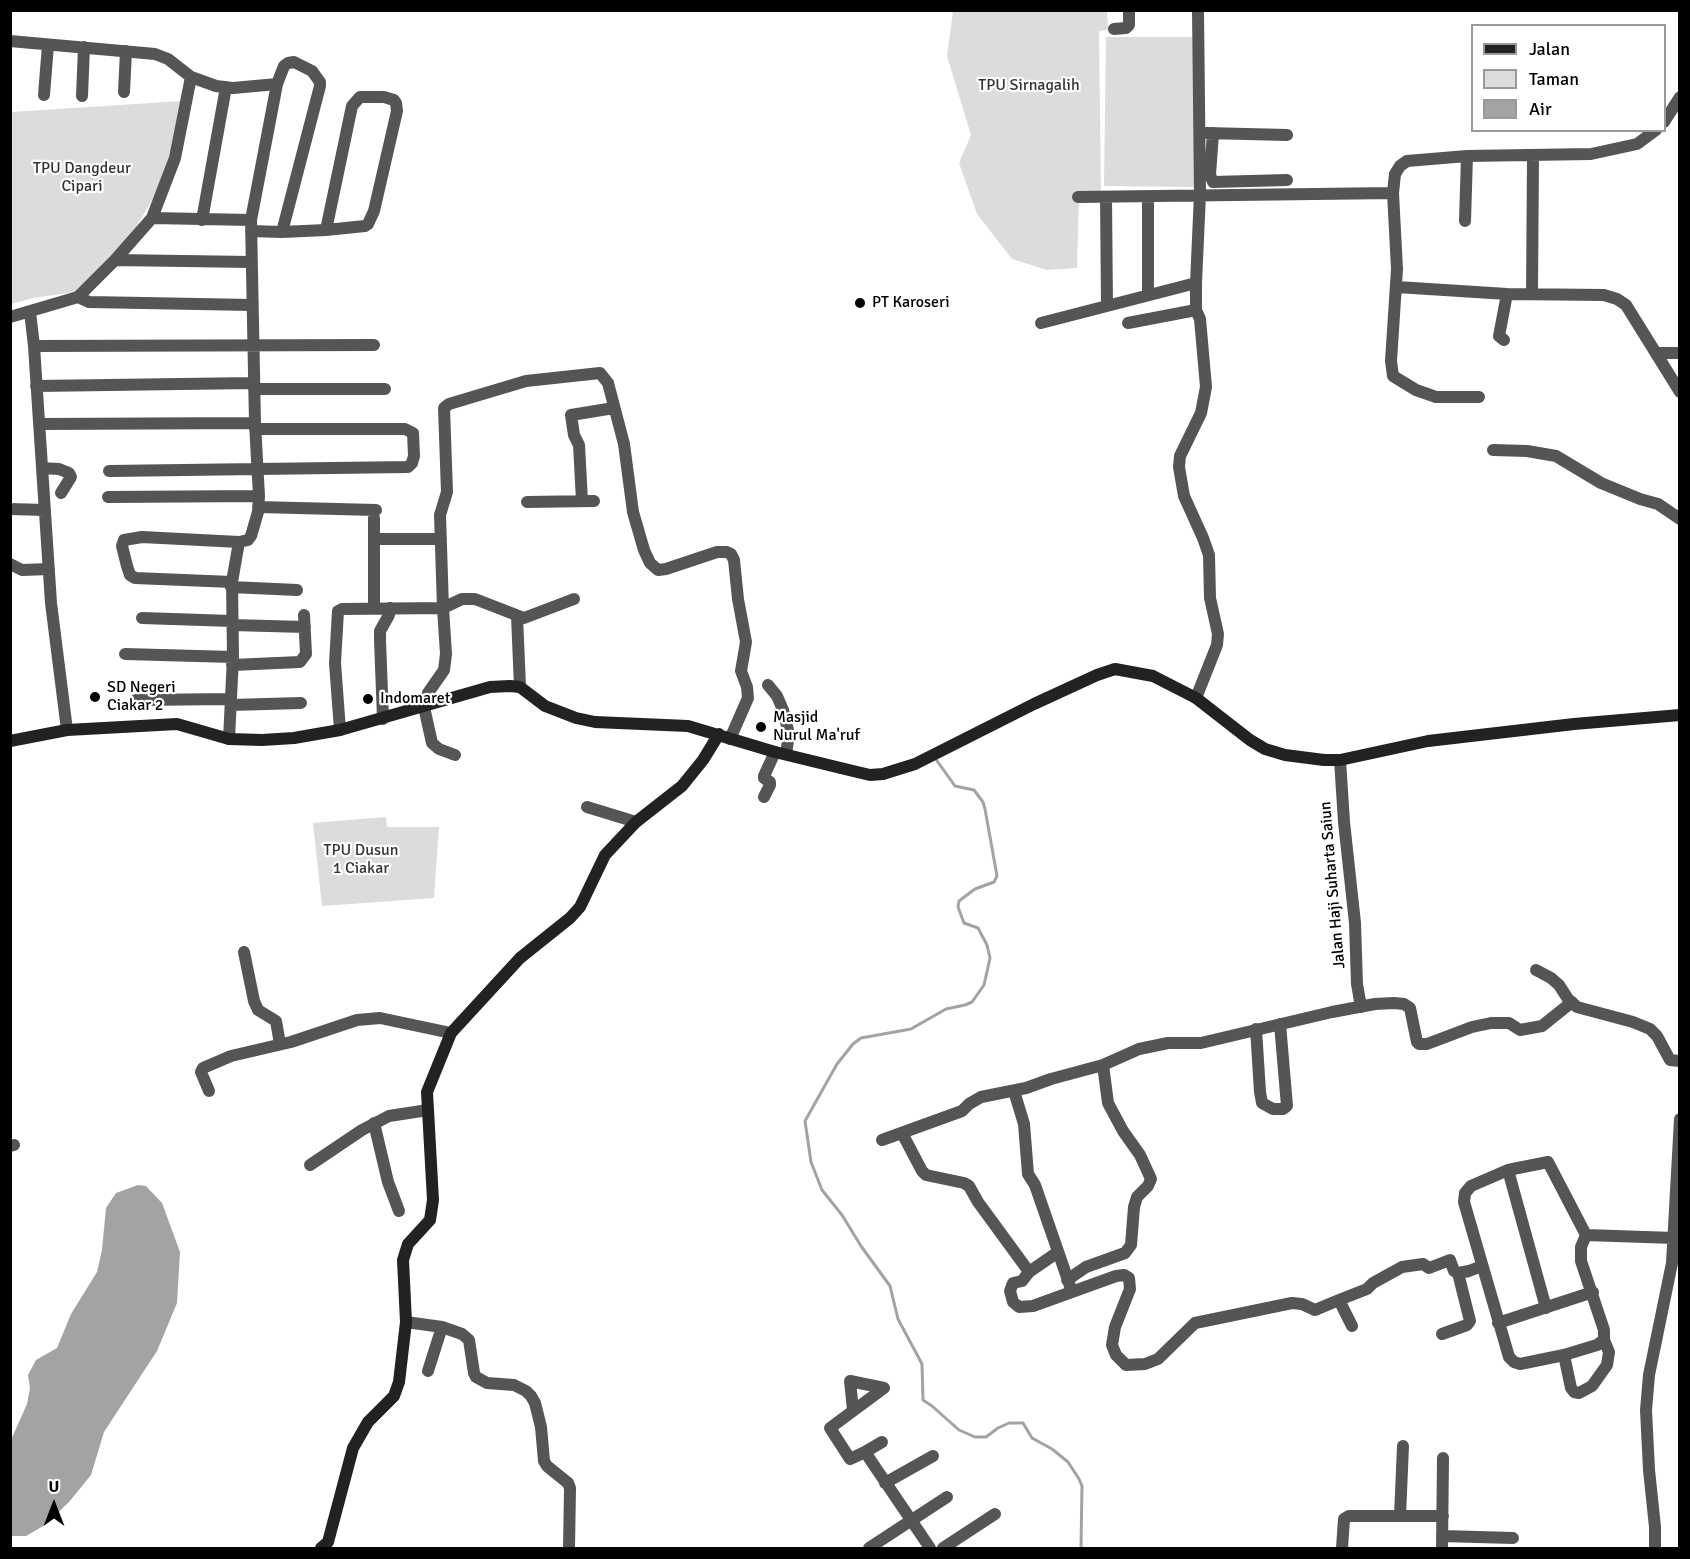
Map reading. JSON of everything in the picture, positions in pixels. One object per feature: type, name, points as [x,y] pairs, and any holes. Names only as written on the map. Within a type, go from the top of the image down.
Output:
[{"type":"street","points":[[1114,29],[1126,28],[1129,25],[1129,10]]},
{"type":"street","points":[[1196,698],[1217,645],[1218,634],[1210,598],[1209,555],[1184,496],[1179,467],[1180,456],[1202,413],[1206,387],[1200,319],[1196,310],[1200,194],[1198,10]]},
{"type":"street","points":[[10,40],[126,51],[161,57],[191,77],[226,87],[277,84]]},
{"type":"street","points":[[44,95],[48,45]]},
{"type":"street","points":[[81,96],[84,47]]},
{"type":"street","points":[[124,92],[126,51]]},
{"type":"street","points":[[282,232],[320,84],[312,71],[305,66],[291,62],[284,66],[277,84],[251,226],[258,468],[258,501],[251,536],[248,540],[239,542],[142,537],[124,540],[122,546],[130,575],[135,578],[297,590]]},
{"type":"street","points":[[10,317],[78,297],[152,218],[175,158],[191,77]]},
{"type":"street","points":[[202,220],[226,87]]},
{"type":"street","points":[[152,218],[202,220],[282,232],[326,230],[364,226],[372,218],[397,111],[394,100],[384,97],[360,98],[352,106],[326,230]]},
{"type":"street","points":[[1666,120],[1680,98]]},
{"type":"street","points":[[1199,132],[1287,135]]},
{"type":"street","points":[[1479,397],[1436,397],[1416,390],[1393,376],[1391,362],[1397,287],[1393,193],[1395,174],[1403,163],[1467,156],[1591,154],[1637,144],[1653,132]]},
{"type":"street","points":[[1213,133],[1210,175],[1214,182],[1287,180]]},
{"type":"street","points":[[1465,221],[1467,156]]},
{"type":"street","points":[[1532,293],[1533,156]]},
{"type":"street","points":[[1078,197],[1393,193]]},
{"type":"street","points":[[1106,196],[1107,306]]},
{"type":"street","points":[[1148,197],[1148,295]]},
{"type":"street","points":[[115,260],[251,262]]},
{"type":"street","points":[[1041,323],[1196,284]]},
{"type":"street","points":[[1397,287],[1507,294],[1604,296],[1623,301],[1680,392]]},
{"type":"street","points":[[1504,340],[1499,336],[1507,294]]},
{"type":"street","points":[[78,297],[89,302],[252,305]]},
{"type":"street","points":[[1128,323],[1196,310]]},
{"type":"street","points":[[30,312],[49,569],[67,730]]},
{"type":"street","points":[[34,346],[374,345]]},
{"type":"street","points":[[1656,353],[1680,353]]},
{"type":"street","points":[[326,1546],[352,1448],[368,1422],[394,1396],[397,1389],[406,1322],[403,1260],[411,1239],[427,1224],[433,1200],[427,1092],[451,1033],[520,958],[570,918],[580,907],[605,855],[636,822],[682,786],[724,737],[748,698],[741,671],[746,642],[734,560],[727,552],[717,552],[666,569],[658,570],[650,563],[633,512],[624,444],[608,383],[600,374],[526,381],[449,404],[444,408],[447,492],[440,515],[446,654],[444,670],[428,693],[424,707],[432,743],[439,749],[455,755]]},
{"type":"street","points":[[36,386],[254,386],[385,389]]},
{"type":"street","points":[[527,502],[588,501],[579,445],[574,435],[571,415],[614,408]]},
{"type":"street","points":[[39,424],[405,429],[413,433],[414,440],[414,456],[408,467],[109,471]]},
{"type":"street","points":[[1493,450],[1556,456],[1601,483],[1658,504],[1680,519]]},
{"type":"street","points":[[42,468],[59,469],[69,473],[71,477],[61,493]]},
{"type":"street","points":[[108,497],[258,501],[375,514],[374,608]]},
{"type":"street","points":[[10,509],[45,510]]},
{"type":"street","points":[[374,539],[441,538]]},
{"type":"street","points":[[230,739],[231,585],[239,542]]},
{"type":"street","points":[[10,564],[22,570],[49,569]]},
{"type":"street","points":[[340,730],[335,663],[337,613],[342,609],[443,608],[462,599],[475,599],[524,618],[574,599]]},
{"type":"street","points":[[383,719],[380,631],[389,615],[390,608]]},
{"type":"street","points":[[517,616],[520,687]]},
{"type":"street","points":[[125,654],[232,661],[300,662],[306,654],[305,621],[232,623],[142,618]]},
{"type":"street","points":[[10,741],[67,730],[177,724],[230,739],[294,738],[383,719],[490,687],[520,687],[545,706],[576,718],[595,722],[688,726],[780,753],[870,775],[899,771],[1058,693],[1115,669],[1153,676],[1196,698],[1250,740],[1265,748],[1304,758],[1340,760],[1428,741],[1574,724],[1680,715]]},
{"type":"street","points":[[764,797],[770,782],[764,776],[780,753],[789,734],[777,696],[768,685]]},
{"type":"street","points":[[136,700],[301,703]]},
{"type":"street","name":"Jalan Haji Suharta Saiun","points":[[1340,760],[1355,923],[1357,984],[1361,1007]]},
{"type":"street","points":[[587,807],[636,822]]},
{"type":"street","points":[[244,952],[254,1001],[258,1010],[276,1021],[280,1044]]},
{"type":"street","points":[[1536,970],[1551,978],[1572,1002],[1582,1009],[1633,1022],[1650,1029],[1657,1036],[1670,1060],[1680,1061]]},
{"type":"street","points":[[882,1140],[962,1111],[981,1097],[1014,1091],[1103,1065],[1138,1049],[1168,1043],[1201,1043],[1375,1004],[1404,1004],[1410,1008],[1417,1042],[1427,1044],[1472,1027],[1491,1023],[1509,1023],[1520,1030],[1542,1026],[1572,1002]]},
{"type":"street","points":[[209,1091],[201,1072],[203,1068],[231,1056],[280,1044],[368,1017],[394,1020],[411,1026],[451,1033]]},
{"type":"street","points":[[1256,1029],[1262,1103],[1273,1109],[1283,1109],[1287,1106],[1280,1024]]},
{"type":"street","points":[[1067,1280],[1086,1267],[1125,1253],[1131,1245],[1137,1197],[1148,1186],[1151,1179],[1140,1155],[1123,1131],[1108,1103],[1103,1065]]},
{"type":"street","points":[[1014,1091],[1024,1125],[1028,1174],[1035,1185],[1072,1293]]},
{"type":"street","points":[[310,1165],[374,1123],[389,1116],[428,1110]]},
{"type":"street","points":[[1655,1548],[1646,1429],[1647,1392],[1672,1263],[1680,1119]]},
{"type":"street","points":[[374,1123],[388,1182],[399,1211]]},
{"type":"street","points":[[902,1133],[921,1171],[926,1175],[969,1186],[1029,1272]]},
{"type":"street","points":[[1586,1235],[1548,1162],[1508,1170],[1471,1186],[1464,1197],[1509,1357],[1520,1364],[1564,1355],[1597,1345],[1604,1340]]},
{"type":"street","points":[[1508,1170],[1546,1308]]},
{"type":"street","points":[[1586,1235],[1674,1238]]},
{"type":"street","points":[[1564,1355],[1571,1388],[1574,1392],[1579,1393],[1592,1386],[1607,1365],[1609,1352],[1604,1340],[1604,1330],[1581,1261],[1581,1247],[1586,1235]]},
{"type":"street","points":[[1058,1252],[1029,1272],[1022,1281],[1013,1283],[1010,1291],[1013,1302],[1019,1306],[1033,1306],[1124,1275],[1129,1278],[1130,1289],[1115,1328],[1112,1345],[1126,1365],[1145,1364],[1158,1359],[1195,1323],[1292,1303],[1302,1304],[1315,1310],[1367,1289],[1373,1283],[1402,1267],[1423,1264],[1429,1268],[1450,1260],[1454,1271],[1458,1273],[1470,1321],[1467,1325],[1442,1334]]},
{"type":"street","points":[[1458,1273],[1482,1266]]},
{"type":"street","points":[[1498,1323],[1593,1292]]},
{"type":"street","points":[[1340,1300],[1352,1326]]},
{"type":"street","points":[[406,1322],[442,1327],[458,1332],[469,1340],[474,1373],[479,1379],[487,1383],[514,1385],[526,1390],[535,1402],[542,1433],[544,1461],[568,1483],[570,1488],[569,1548]]},
{"type":"street","points":[[428,1371],[442,1327]]},
{"type":"street","points":[[853,1410],[830,1428],[850,1459],[882,1442]]},
{"type":"street","points":[[1400,1516],[1403,1446]]},
{"type":"street","points":[[865,1452],[930,1548]]},
{"type":"street","points":[[885,1483],[933,1456]]},
{"type":"street","points":[[1443,1458],[1442,1542],[1513,1538]]},
{"type":"street","points":[[868,1548],[947,1497]]},
{"type":"street","points":[[943,1548],[994,1514]]},
{"type":"street","points":[[1342,1548],[1344,1519],[1352,1515],[1443,1516]]},
{"type":"green space","name":"TPU Sirnagalih","points":[[953,11],[1107,11],[1108,30],[1099,31],[1101,195],[1079,196],[1077,268],[1047,270],[1012,259],[977,214],[959,163],[971,135],[947,56]]},
{"type":"green space","points":[[1106,37],[1196,37],[1195,187],[1104,186]]},
{"type":"green space","name":"TPU Dangdeur Cipari","points":[[182,101],[167,176],[119,255],[83,291],[33,298],[11,304],[11,112]]},
{"type":"green space","name":"TPU Dusun 1 Ciakar","points":[[386,817],[387,827],[439,827],[434,898],[322,906],[313,823]]},
{"type":"water","points":[[138,1185],[146,1186],[162,1203],[180,1252],[177,1303],[157,1351],[104,1432],[91,1475],[69,1502],[45,1525],[26,1536],[11,1536],[11,1440],[27,1404],[30,1388],[28,1375],[36,1360],[57,1348],[71,1314],[97,1272],[102,1250],[106,1208],[116,1193]]},
{"type":"waterway","points":[[935,758],[955,786],[974,790],[985,809],[997,876],[994,882],[975,889],[959,901],[958,907],[964,923],[978,928],[987,945],[990,958],[984,985],[972,1002],[946,1009],[911,1029],[861,1038],[853,1044],[837,1064],[805,1121],[811,1162],[822,1190],[842,1215],[890,1286],[898,1319],[922,1364],[923,1400],[959,1430],[975,1437],[986,1437],[1009,1423],[1023,1423],[1032,1438],[1052,1449],[1068,1462],[1082,1486],[1081,1548]]},
{"type":"place","name":"PT Karoseri","points":[[860,303]]},
{"type":"place","name":"SD Negeri Ciakar 2","points":[[95,697]]},
{"type":"place","name":"Indomaret","points":[[368,699]]},
{"type":"place","name":"Masjid Nurul Ma'ruf","points":[[761,727]]}]
